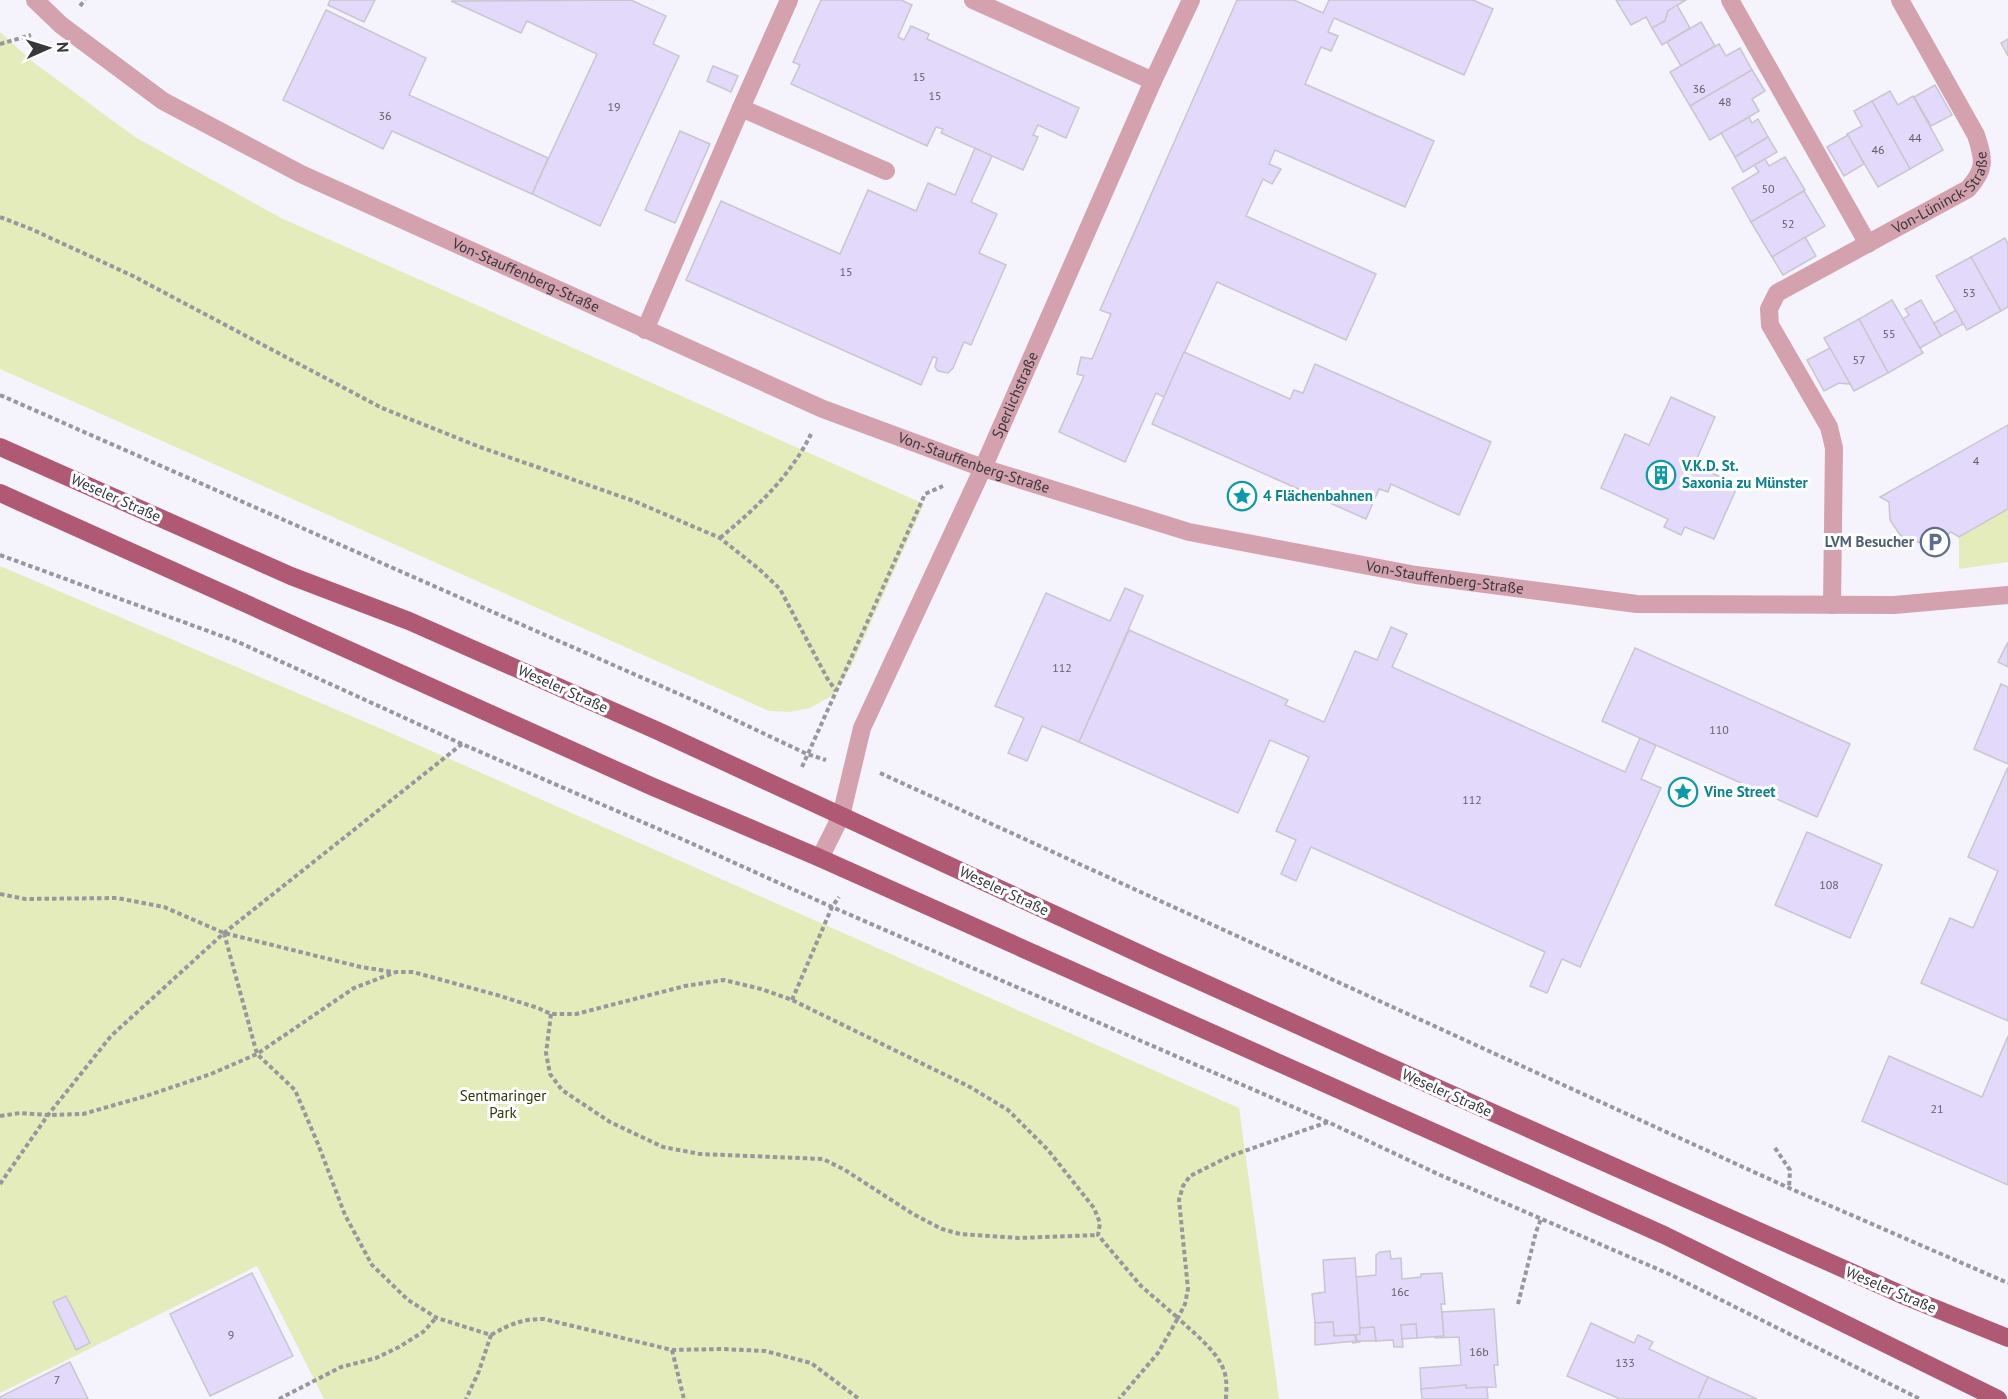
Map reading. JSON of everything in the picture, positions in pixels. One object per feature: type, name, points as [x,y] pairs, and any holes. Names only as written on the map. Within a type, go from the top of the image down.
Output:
[{"type":"main road","name":"Weseler Straße","points":[[0,447],[291,576],[409,621],[658,731],[1173,969],[1634,1177],[1907,1297],[2008,1338]]},
{"type":"main road","points":[[0,493],[651,786],[820,858],[1664,1235],[1998,1399]]},
{"type":"street","name":"Von-Stauffenberg-Straße","points":[[35,0],[61,25],[163,101],[301,174],[823,409],[983,468],[1190,532],[1416,575],[1637,604],[1894,604],[2008,595]]},
{"type":"street","points":[[645,330],[789,0]]},
{"type":"street","points":[[973,0],[1153,81]]},
{"type":"street","name":"Sperlichstraße","points":[[820,858],[842,816],[862,728],[983,468],[1153,81],[1191,0]]},
{"type":"street","name":"Von-Lüninck-Straße","points":[[1730,0],[1868,244]]},
{"type":"street","name":"Von-Lüninck-Straße","points":[[1832,605],[1834,448],[1829,427],[1770,326],[1770,309],[1777,293],[1968,189],[1980,176],[1983,158],[1976,135],[1900,0]]},
{"type":"street","points":[[741,108],[886,171]]},
{"type":"path","points":[[0,217],[133,276],[382,408],[480,447],[634,501],[720,538],[780,589],[836,691]]},
{"type":"path","points":[[0,395],[685,697],[807,754],[878,773],[1789,1188],[2008,1283]]},
{"type":"path","points":[[720,538],[748,515],[777,486],[802,451],[823,409]]},
{"type":"path","points":[[807,754],[925,494],[983,468]]},
{"type":"path","points":[[0,555],[238,642],[462,744],[1328,1122],[1440,1175],[1669,1274],[1920,1399]]},
{"type":"path","points":[[0,1184],[48,1115],[111,1036],[224,933],[462,744]]},
{"type":"path","points":[[0,894],[25,899],[117,898],[164,907],[224,933],[361,967],[413,972],[528,1005],[551,1014],[576,1014],[685,986],[724,980],[760,988],[792,1000],[970,1087],[1008,1110],[1048,1150],[1094,1208],[1100,1223],[1098,1234],[1141,1286],[1178,1318],[1216,1357],[1223,1368],[1226,1379],[1226,1399]]},
{"type":"path","points":[[792,1000],[832,907]]},
{"type":"path","points":[[224,933],[257,1054],[295,1090],[345,1215],[372,1264],[408,1300],[437,1318],[491,1335]]},
{"type":"path","points":[[0,1116],[20,1113],[83,1114],[211,1074],[257,1054],[354,988],[396,972]]},
{"type":"path","points":[[551,1014],[546,1053],[550,1074],[562,1090],[610,1122],[663,1147],[700,1154],[824,1159],[913,1214],[942,1229],[960,1234],[1019,1238],[1098,1234]]},
{"type":"path","points":[[1119,1399],[1158,1353],[1185,1304],[1188,1289],[1179,1200],[1183,1186],[1190,1176],[1230,1156],[1328,1122]]},
{"type":"path","points":[[1775,1148],[1790,1170],[1789,1188]]},
{"type":"path","points":[[1518,1304],[1541,1219]]},
{"type":"path","points":[[279,1399],[341,1367],[376,1358],[399,1347],[423,1332],[437,1318]]},
{"type":"path","points":[[466,1399],[491,1335],[507,1325],[525,1319],[544,1319],[672,1350],[765,1351],[811,1364],[842,1384],[859,1399]]},
{"type":"path","points":[[672,1350],[684,1399]]},
{"type":"green space","points":[[0,32],[33,62],[135,137],[281,218],[924,504],[852,665],[833,695],[810,708],[789,712],[769,711],[0,369]]},
{"type":"green space","points":[[2008,509],[2008,562],[1959,569],[1959,537]]},
{"type":"green space","name":"Sentmaringer Park","points":[[0,566],[391,733],[1239,1108],[1279,1399],[324,1399],[257,1266],[0,1393]]},
{"type":"building","points":[[330,0],[375,0],[364,22],[328,5]]},
{"type":"building","points":[[631,0],[666,16],[653,44],[679,56],[600,226],[532,194],[597,54],[527,21],[521,33],[451,1]]},
{"type":"building","points":[[821,0],[901,0],[912,5],[898,37],[904,40],[911,26],[929,34],[927,39],[1079,108],[1066,138],[1038,125],[1033,135],[1038,137],[1023,170],[941,133],[943,129],[936,127],[927,146],[791,84],[800,65],[793,62]]},
{"type":"building","points":[[1237,0],[1294,0],[1323,13],[1329,0],[1473,0],[1493,9],[1464,75],[1334,18],[1328,32],[1338,36],[1331,51],[1321,47],[1305,84],[1434,141],[1405,207],[1275,150],[1269,164],[1281,169],[1272,184],[1263,179],[1246,216],[1376,274],[1346,340],[1217,282],[1164,397],[1156,393],[1125,462],[1059,432],[1084,376],[1077,374],[1081,357],[1092,359],[1111,314],[1100,310]]},
{"type":"building","points":[[1616,0],[1686,0],[1668,11],[1665,21],[1652,28],[1646,17],[1631,25]]},
{"type":"building","points":[[1677,5],[1690,28],[1662,45],[1652,28],[1665,21],[1668,11]]},
{"type":"building","points":[[326,10],[426,58],[409,95],[548,158],[532,194],[392,131],[383,149],[283,100]]},
{"type":"building","points":[[1701,22],[1715,46],[1681,66],[1667,42]]},
{"type":"building","points":[[2008,39],[2008,56],[2001,43]]},
{"type":"building","points":[[1719,44],[1726,56],[1740,48],[1752,70],[1690,106],[1670,72]]},
{"type":"building","points":[[713,66],[738,76],[731,92],[707,81]]},
{"type":"building","points":[[1752,70],[1765,91],[1752,99],[1759,111],[1710,140],[1690,106]]},
{"type":"building","points":[[1935,85],[1952,115],[1931,126],[1914,97]]},
{"type":"building","points":[[1890,91],[1898,105],[1913,96],[1943,150],[1910,169],[1872,101]]},
{"type":"building","points":[[1872,101],[1910,169],[1878,187],[1847,134],[1862,126],[1854,111]]},
{"type":"building","points":[[1749,117],[1752,123],[1758,119],[1768,137],[1735,157],[1721,133]]},
{"type":"building","points":[[680,131],[710,144],[675,223],[645,210]]},
{"type":"building","points":[[1848,135],[1864,164],[1844,176],[1827,147]]},
{"type":"building","points":[[1768,137],[1777,152],[1743,172],[1735,157]]},
{"type":"building","points":[[975,148],[992,156],[971,202],[997,214],[979,253],[1006,265],[971,345],[964,342],[953,368],[948,373],[938,371],[935,367],[937,358],[933,357],[921,385],[686,280],[721,201],[840,254],[868,190],[916,211],[928,183],[955,195]]},
{"type":"building","points":[[1785,157],[1805,190],[1751,222],[1732,188],[1759,172],[1754,165],[1765,159],[1769,166]]},
{"type":"building","points":[[1804,191],[1825,226],[1772,257],[1751,222]]},
{"type":"building","points":[[1805,237],[1816,256],[1783,275],[1772,257]]},
{"type":"building","points":[[2005,238],[2008,244],[2008,307],[2001,311],[1971,257]]},
{"type":"building","points":[[1971,257],[2001,311],[1967,330],[1936,276]]},
{"type":"building","points":[[1892,300],[1923,353],[1888,373],[1859,319]]},
{"type":"building","points":[[1921,300],[1941,336],[1920,348],[1903,319],[1909,315],[1905,309]]},
{"type":"building","points":[[1956,310],[1963,324],[1941,336],[1934,323]]},
{"type":"building","points":[[1859,319],[1888,373],[1854,391],[1824,338]]},
{"type":"building","points":[[1830,348],[1850,384],[1839,383],[1824,391],[1807,360]]},
{"type":"building","points":[[1184,352],[1290,399],[1294,390],[1303,393],[1315,364],[1491,442],[1459,515],[1391,484],[1388,492],[1379,489],[1366,519],[1152,424]]},
{"type":"building","name":"V.K.D. St. Saxonia zu Münster","points":[[1671,397],[1715,417],[1694,465],[1738,485],[1714,539],[1685,527],[1681,535],[1664,527],[1668,519],[1601,488],[1625,434],[1649,445]]},
{"type":"building","points":[[2008,425],[2008,509],[1959,537],[1951,532],[1943,538],[1926,544],[1908,540],[1900,535],[1890,520],[1889,502],[1880,497]]},
{"type":"building","points":[[1125,588],[1143,596],[1079,742],[1042,726],[1027,761],[1008,753],[1024,718],[995,706],[1046,593],[1110,621]]},
{"type":"building","points":[[1391,627],[1407,634],[1392,667],[1625,772],[1640,738],[1656,745],[1641,779],[1661,788],[1580,967],[1562,959],[1547,993],[1530,986],[1545,952],[1311,847],[1296,881],[1281,874],[1296,840],[1276,831],[1309,757],[1270,740],[1238,813],[1079,742],[1129,630],[1288,700],[1285,705],[1324,722],[1355,651],[1377,660]]},
{"type":"building","points":[[2008,642],[2008,667],[1998,662]]},
{"type":"building","points":[[1635,648],[1850,744],[1817,817],[1602,721]]},
{"type":"building","points":[[2001,684],[2008,687],[2008,764],[1974,749]]},
{"type":"building","points":[[2008,767],[2008,1021],[1921,983],[1950,918],[1973,928],[1998,871],[1968,857]]},
{"type":"building","points":[[1807,832],[1882,865],[1850,938],[1775,905]]},
{"type":"building","points":[[2008,1036],[2008,1185],[1862,1121],[1889,1056],[1982,1097]]},
{"type":"building","points":[[1390,1251],[1391,1259],[1401,1258],[1402,1279],[1421,1277],[1421,1274],[1442,1273],[1445,1304],[1441,1304],[1444,1336],[1417,1338],[1416,1324],[1401,1325],[1403,1347],[1394,1347],[1393,1340],[1376,1341],[1374,1327],[1360,1328],[1356,1277],[1376,1275],[1376,1255]]},
{"type":"building","points":[[1355,1258],[1360,1334],[1356,1335],[1357,1341],[1360,1342],[1352,1343],[1356,1341],[1355,1335],[1334,1336],[1333,1322],[1315,1323],[1312,1294],[1325,1292],[1323,1260]]},
{"type":"building","points":[[252,1273],[293,1356],[210,1396],[170,1314]]},
{"type":"building","points":[[66,1296],[90,1343],[76,1350],[53,1302]]},
{"type":"building","points":[[1494,1309],[1498,1365],[1494,1365],[1496,1387],[1466,1388],[1466,1385],[1421,1389],[1420,1368],[1461,1365],[1459,1337],[1435,1338],[1444,1336],[1442,1312]]},
{"type":"building","points":[[1333,1322],[1334,1336],[1355,1335],[1356,1341],[1315,1345],[1315,1323]]},
{"type":"building","points":[[1591,1323],[1634,1343],[1638,1335],[1653,1342],[1649,1349],[1708,1377],[1698,1399],[1620,1399],[1567,1376]]},
{"type":"building","points":[[1416,1324],[1417,1338],[1402,1339],[1401,1325]]},
{"type":"building","points":[[1374,1327],[1376,1341],[1357,1341],[1356,1335],[1360,1334],[1360,1328]]},
{"type":"building","points":[[70,1362],[88,1399],[0,1399],[0,1397]]},
{"type":"building","points":[[1708,1377],[1757,1399],[1698,1399]]},
{"type":"building","points":[[1466,1385],[1466,1388],[1487,1387],[1488,1399],[1422,1399],[1421,1389]]},
{"type":"place","name":"V.K.D. St. Saxonia zu Münster","points":[[1661,475]]},
{"type":"place","name":"4 Flächenbahnen","points":[[1242,496]]},
{"type":"place","name":"LVM Besucher","points":[[1935,542]]},
{"type":"place","name":"Vine Street","points":[[1683,792]]}]
